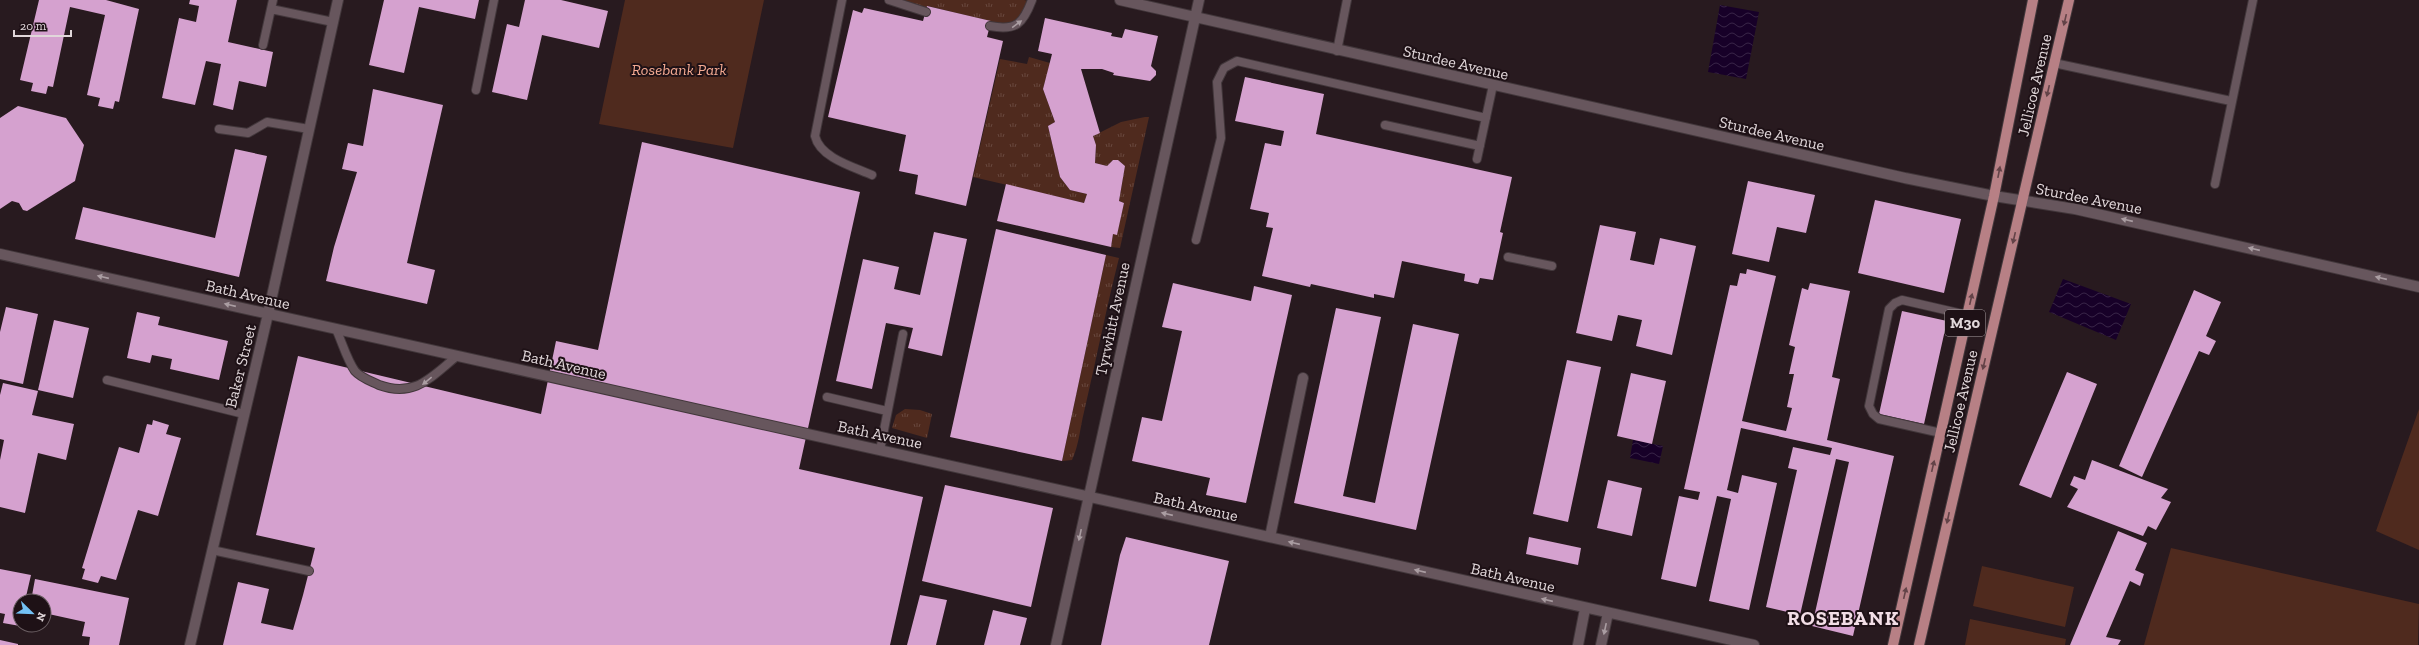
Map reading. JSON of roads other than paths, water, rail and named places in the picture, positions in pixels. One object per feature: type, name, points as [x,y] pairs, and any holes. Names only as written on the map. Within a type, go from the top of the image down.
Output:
[{"type":"main road","name":"Jellicoe Avenue","points":[[1893,645],[1994,196],[2033,0]]},
{"type":"main road","name":"Jellicoe Avenue","points":[[1919,645],[2069,0]]},
{"type":"street","name":"Baker Street","points":[[190,645],[268,314],[338,0]]},
{"type":"street","name":"Sturdee Avenue","points":[[1120,0],[1493,86],[1994,196],[2075,208],[2419,287]]},
{"type":"street","name":"Tyrwhitt Avenue","points":[[1056,645],[1198,0]]},
{"type":"street","name":"Bath Avenue","points":[[0,254],[1585,609],[1754,645]]},
{"type":"street","points":[[1270,538],[1303,378]]},
{"type":"street","points":[[1578,645],[1585,609]]},
{"type":"street","points":[[1601,645],[1608,613]]},
{"type":"lane","points":[[264,45],[273,0]]},
{"type":"lane","points":[[476,90],[494,0]]},
{"type":"lane","points":[[842,0],[814,136],[816,142],[828,154],[872,175]]},
{"type":"lane","points":[[889,0],[926,12]]},
{"type":"lane","points":[[990,26],[1013,28],[1021,22],[1027,14],[1032,0]]},
{"type":"lane","points":[[1336,51],[1348,0]]},
{"type":"lane","points":[[2215,184],[2253,0]]},
{"type":"lane","points":[[271,10],[333,22]]},
{"type":"lane","points":[[1196,240],[1221,138],[1217,82],[1224,68],[1237,61],[1486,118]]},
{"type":"lane","points":[[2054,63],[2231,101]]},
{"type":"lane","points":[[1477,159],[1493,86]]},
{"type":"lane","points":[[219,129],[248,133],[267,122],[309,129]]},
{"type":"lane","points":[[1384,125],[1480,146]]},
{"type":"lane","points":[[1508,257],[1552,266]]},
{"type":"lane","points":[[1941,433],[1879,419],[1873,414],[1869,406],[1890,309],[1895,303],[1902,300],[1967,315]]},
{"type":"lane","points":[[336,329],[355,371],[385,387],[409,389],[422,385],[457,356]]},
{"type":"lane","points":[[880,450],[903,334]]},
{"type":"lane","points":[[107,380],[244,414]]},
{"type":"lane","points":[[826,397],[887,411]]},
{"type":"lane","points":[[212,550],[309,571]]},
{"type":"water","points":[[1720,5],[1759,12],[1746,79],[1708,72]]},
{"type":"water","points":[[2063,279],[2131,304],[2116,340],[2049,312]]},
{"type":"water","points":[[1633,440],[1663,446],[1659,464],[1630,458]]},
{"type":"district","name":"ROSEBANK","points":[[1843,618]]},
{"type":"park label","name":"Rosebank Park","points":[[679,69]]}]
